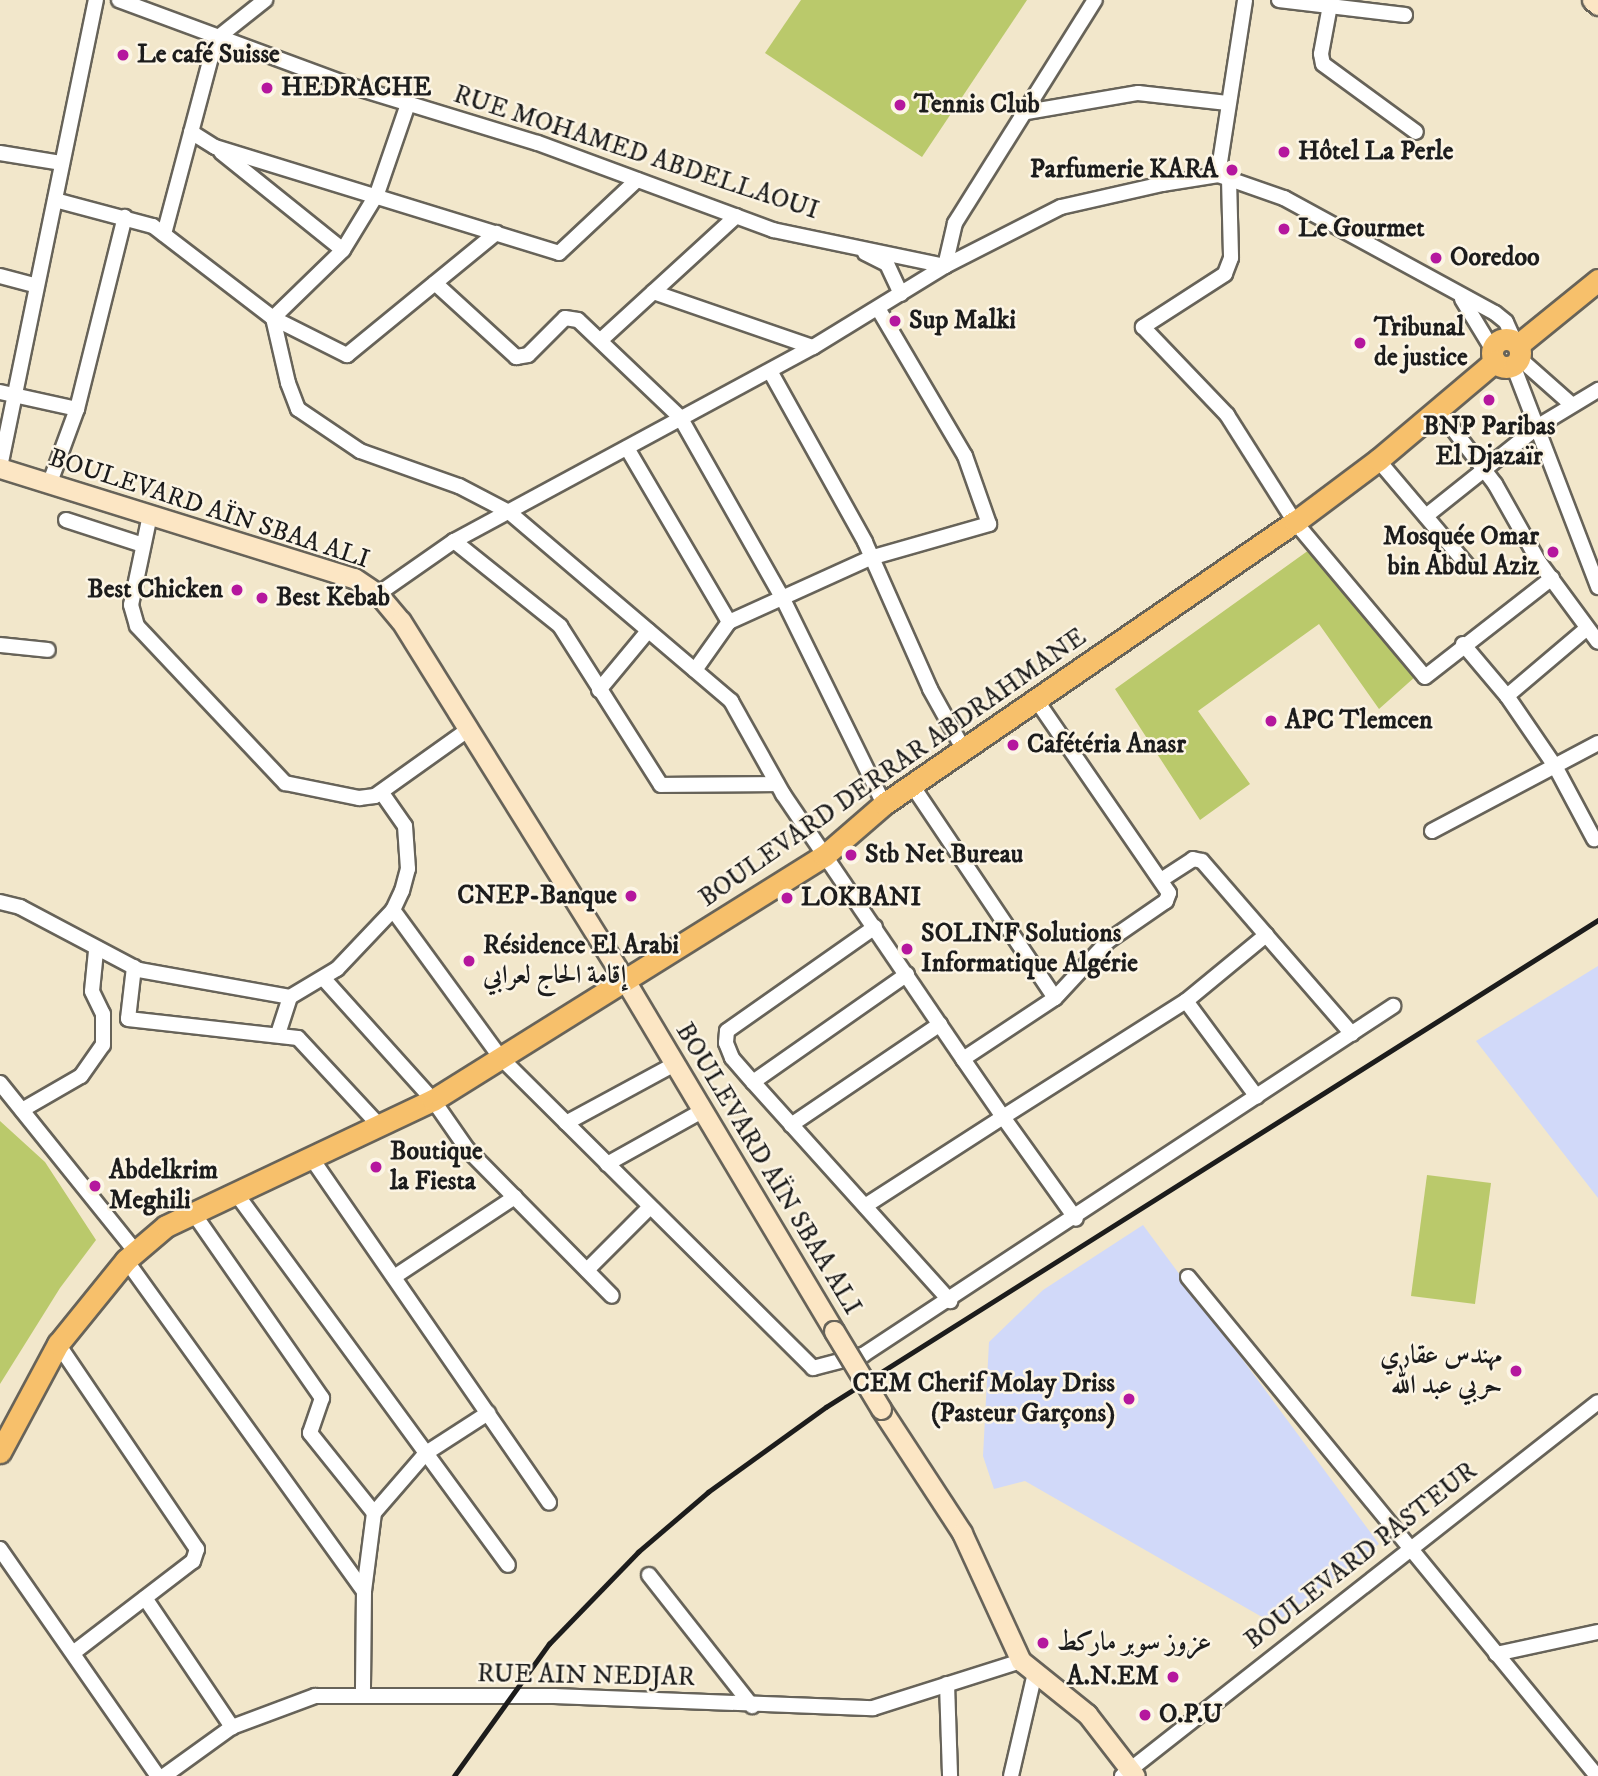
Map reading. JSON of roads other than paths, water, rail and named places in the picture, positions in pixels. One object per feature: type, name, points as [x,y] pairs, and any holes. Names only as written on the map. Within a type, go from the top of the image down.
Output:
[{"type":"main road","points":[[1592,0],[1598,5]]},
{"type":"main road","name":"BOULEVARD DERRAR ABDRAHMANE","points":[[0,1452],[6,1425],[58,1344],[130,1256],[192,1211],[432,1100],[626,982],[824,856],[884,804],[1295,522],[1378,460],[1437,408],[1598,280]]},
{"type":"main road","name":"BOULEVARD AÏN SBAA ALI","points":[[0,468],[354,578],[378,594],[401,621],[466,731],[626,982],[700,1112],[881,1409],[962,1533],[1028,1667],[1087,1714],[1129,1774]]},
{"type":"street","points":[[0,468],[7,394],[37,286],[96,0]]},
{"type":"street","name":"RUE MOHAMED ABDELLAOUI","points":[[119,0],[216,38],[408,104],[538,143],[736,216],[834,243],[945,266]]},
{"type":"street","points":[[164,233],[216,38],[265,0]]},
{"type":"street","points":[[945,266],[955,223],[1021,113],[1095,0]]},
{"type":"street","points":[[1245,0],[1227,103],[1224,177],[1231,258],[1225,274],[1143,327],[1227,415],[1295,522],[1425,677],[1463,644],[1552,578]]},
{"type":"street","points":[[1279,0],[1331,4],[1405,15]]},
{"type":"street","points":[[1331,4],[1321,54],[1323,64],[1416,132]]},
{"type":"street","points":[[1021,113],[1138,93],[1227,103]]},
{"type":"street","points":[[274,318],[343,250],[377,194],[408,104]]},
{"type":"street","points":[[191,132],[215,147],[343,250]]},
{"type":"street","points":[[215,147],[377,194],[559,253],[637,180]]},
{"type":"street","points":[[0,153],[62,163]]},
{"type":"street","points":[[378,594],[454,541],[813,347],[879,310],[945,266],[1060,207],[1224,177],[1284,198],[1346,229],[1506,322],[1509,353],[1540,425],[1598,586]]},
{"type":"street","points":[[55,200],[125,217],[164,233],[274,318],[347,355],[496,233]]},
{"type":"street","points":[[602,339],[736,216]]},
{"type":"street","points":[[49,485],[78,409],[125,217]]},
{"type":"street","points":[[834,243],[887,264],[901,294]]},
{"type":"street","points":[[0,276],[37,286]]},
{"type":"street","points":[[435,283],[516,357],[528,355],[565,318],[579,320],[602,339],[680,417],[783,599],[884,804]]},
{"type":"street","points":[[653,292],[813,347]]},
{"type":"street","points":[[1459,295],[1509,353],[1571,404]]},
{"type":"street","points":[[695,670],[729,622],[870,558],[985,527],[990,520],[965,456],[879,310]]},
{"type":"street","points":[[274,318],[290,393],[299,409],[360,451],[459,486],[509,512],[731,701],[777,784],[824,856],[1076,1219]]},
{"type":"street","points":[[770,371],[870,558],[964,750]]},
{"type":"street","points":[[7,394],[78,409]]},
{"type":"street","points":[[1426,516],[1540,425],[1571,404],[1595,396]]},
{"type":"street","points":[[1437,408],[1483,470],[1586,629],[1598,642]]},
{"type":"street","points":[[627,448],[729,622]]},
{"type":"street","points":[[1378,460],[1468,566]]},
{"type":"street","points":[[150,515],[131,605],[136,626],[285,783],[359,798],[382,793],[466,731]]},
{"type":"street","points":[[66,520],[143,545]]},
{"type":"street","points":[[454,541],[559,626],[661,785],[777,784]]},
{"type":"street","points":[[1507,695],[1586,629]]},
{"type":"street","points":[[598,690],[648,631]]},
{"type":"street","points":[[1463,644],[1507,695],[1555,765],[1594,839]]},
{"type":"street","points":[[0,645],[48,650]]},
{"type":"street","points":[[963,1059],[1055,998],[1108,941],[1166,901],[1169,893],[1037,701]]},
{"type":"street","points":[[1432,831],[1598,743]]},
{"type":"street","points":[[912,785],[1055,998]]},
{"type":"street","points":[[0,902],[20,907],[96,951],[134,967],[290,997],[324,979],[393,910],[402,891],[408,848],[405,826],[382,793]]},
{"type":"street","points":[[1161,880],[1192,859],[1202,861],[1352,1034]]},
{"type":"street","points":[[393,910],[501,1058],[813,1368],[863,1355],[950,1301],[1393,1006]]},
{"type":"street","points":[[875,927],[727,1031],[726,1043],[732,1058],[950,1301]]},
{"type":"street","points":[[865,1206],[1186,1000],[1266,935]]},
{"type":"street","points":[[22,1110],[81,1076],[103,1045],[103,1014],[92,991],[96,951]]},
{"type":"street","points":[[134,967],[128,1018],[298,1038],[378,1124]]},
{"type":"street","points":[[753,1082],[906,974]]},
{"type":"street","points":[[324,979],[432,1100],[467,1149],[612,1296]]},
{"type":"street","points":[[278,1034],[290,997]]},
{"type":"street","points":[[1186,1000],[1257,1097]]},
{"type":"street","points":[[791,1125],[940,1024]]},
{"type":"street","points":[[566,1123],[673,1065]]},
{"type":"street","points":[[0,1083],[130,1256],[364,1591]]},
{"type":"street","points":[[607,1164],[700,1112]]},
{"type":"street","points":[[310,1156],[549,1502]]},
{"type":"street","points":[[235,1192],[508,1565]]},
{"type":"street","points":[[394,1277],[515,1198]]},
{"type":"street","points":[[587,1270],[650,1207]]},
{"type":"street","points":[[192,1211],[322,1398],[310,1433],[374,1513]]},
{"type":"street","points":[[1188,1277],[1598,1776]]},
{"type":"street","points":[[58,1344],[197,1545],[193,1561],[72,1653]]},
{"type":"street","name":"BOULEVARD PASTEUR","points":[[1129,1774],[1409,1549],[1598,1402]]},
{"type":"street","points":[[363,1692],[364,1591],[374,1513],[426,1453],[488,1413]]},
{"type":"street","points":[[0,1549],[158,1776]]},
{"type":"street","points":[[649,1575],[752,1706]]},
{"type":"street","points":[[145,1598],[232,1727]]},
{"type":"street","points":[[1496,1654],[1598,1632]]},
{"type":"street","points":[[1011,1776],[1028,1667]]},
{"type":"street","name":"RUE AIN NEDJAR","points":[[164,1776],[232,1727],[315,1696],[363,1692],[873,1708],[947,1684],[1028,1667]]},
{"type":"street","points":[[947,1684],[950,1776]]},
{"type":"railway","points":[[454,1776],[549,1644],[638,1552],[708,1492],[826,1407],[1598,920]]},
{"type":"place","name":"Le café Suisse","points":[[123,55]]},
{"type":"place","name":"HEDRACHE","points":[[267,88]]},
{"type":"place","name":"Tennis Club","points":[[900,105]]},
{"type":"place","name":"Hôtel La Perle","points":[[1284,152]]},
{"type":"place","name":"Parfumerie KARA","points":[[1232,170]]},
{"type":"place","name":"Le Gourmet","points":[[1284,229]]},
{"type":"place","name":"Ooredoo","points":[[1436,258]]},
{"type":"place","name":"Sup Malki","points":[[895,321]]},
{"type":"place","name":"Tribunal de justice","points":[[1360,343]]},
{"type":"place","name":"BNP Paribas El Djazaïr","points":[[1489,400]]},
{"type":"place","name":"Mosquée Omar bin Abdul Aziz","points":[[1553,552]]},
{"type":"place","name":"Best Chicken","points":[[237,590]]},
{"type":"place","name":"Best Kebab","points":[[262,598]]},
{"type":"place","name":"APC Tlemcen","points":[[1271,721]]},
{"type":"place","name":"Cafétéria Anasr","points":[[1013,745]]},
{"type":"place","name":"Stb Net Bureau","points":[[851,855]]},
{"type":"place","name":"CNEP-Banque","points":[[631,896]]},
{"type":"place","name":"LOKBANI","points":[[787,898]]},
{"type":"place","name":"SOLINF Solutions Informatique Algérie","points":[[907,949]]},
{"type":"place","name":"Résidence El Arabi إقامة الحاج لعرابي","points":[[469,961]]},
{"type":"place","name":"Boutique la Fiesta","points":[[376,1167]]},
{"type":"place","name":"Abdelkrim Meghili","points":[[95,1186]]},
{"type":"place","name":"مهندس عقاري حربي عبد الله","points":[[1516,1371]]},
{"type":"place","name":"CEM Cherif Molay Driss (Pasteur Garçons)","points":[[1129,1399]]},
{"type":"place","name":"عزوز سوبر ماركط","points":[[1043,1643]]},
{"type":"place","name":"A.N.EM","points":[[1173,1677]]},
{"type":"place","name":"O.P.U","points":[[1145,1715]]}]
